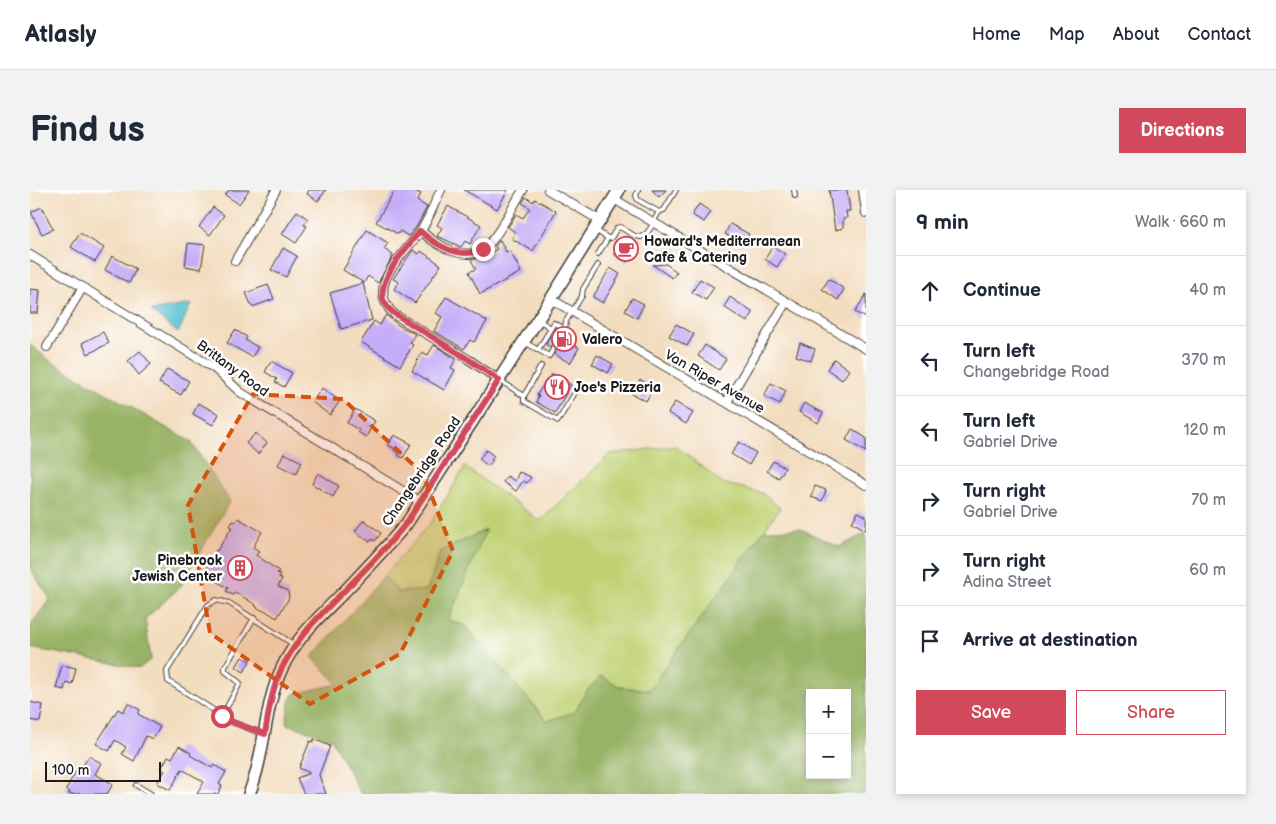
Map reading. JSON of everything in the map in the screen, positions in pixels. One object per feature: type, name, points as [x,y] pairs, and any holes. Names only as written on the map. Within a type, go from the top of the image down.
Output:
[{"type":"main road","name":"Changebridge Road","points":[[249,794],[259,766],[272,695],[283,665],[295,645],[326,609],[390,543],[421,502],[616,195]]},
{"type":"street","points":[[235,261],[276,190]]},
{"type":"street","points":[[441,190],[420,231],[396,261],[388,276],[382,292],[385,303],[395,314],[499,380]]},
{"type":"street","points":[[420,231],[433,241],[452,251],[462,254],[478,252],[487,246],[523,190]]},
{"type":"street","points":[[548,190],[598,226]]},
{"type":"street","points":[[863,190],[866,213]]},
{"type":"street","points":[[616,195],[653,223],[866,349]]},
{"type":"street","name":"Brittany Road","points":[[30,255],[214,368],[240,392],[421,502]]},
{"type":"street","points":[[47,348],[83,287]]},
{"type":"street","name":"Van Riper Avenue","points":[[551,299],[866,485]]},
{"type":"street","points":[[727,402],[786,302]]},
{"type":"lane","points":[[638,190],[636,196],[638,200],[659,212]]},
{"type":"lane","points":[[598,254],[617,228],[620,227],[635,236],[641,237],[647,234],[659,212],[664,210],[676,190]]},
{"type":"lane","points":[[794,190],[795,196]]},
{"type":"lane","points":[[598,226],[608,238]]},
{"type":"lane","points":[[524,341],[549,356],[565,329],[566,321],[582,296],[583,289],[598,265]]},
{"type":"lane","points":[[538,319],[551,328]]},
{"type":"lane","points":[[538,350],[554,322],[565,329]]},
{"type":"lane","points":[[541,366],[524,396],[524,401],[558,421],[576,391]]},
{"type":"lane","points":[[499,380],[524,396]]},
{"type":"lane","points":[[265,734],[232,722],[222,716],[168,681],[167,671],[208,605],[216,600],[230,603],[295,645]]},
{"type":"lane","points":[[222,716],[240,683],[224,671],[225,667],[254,618]]},
{"type":"lane","points":[[136,785],[151,794]]},
{"type":"highlighted area","points":[[253,394],[343,399],[423,474],[453,551],[400,654],[310,704],[210,633],[188,505]]},
{"type":"green space","points":[[30,345],[52,362],[191,442],[230,501],[180,587],[145,619],[151,659],[140,668],[30,648],[30,626],[50,599],[30,568]]},
{"type":"green space","points":[[676,446],[722,483],[762,493],[780,508],[649,690],[620,687],[601,676],[586,692],[575,712],[547,721],[465,626],[448,620],[485,530],[440,552],[427,590],[398,592],[384,576],[431,522],[465,467],[540,521],[610,454]]},
{"type":"green space","points":[[801,529],[839,547],[866,533],[866,794],[361,794],[331,738],[286,724],[293,694],[338,684],[312,657],[384,576],[398,592],[427,590],[440,552],[486,530],[448,620],[465,626],[547,721],[575,712],[586,692],[601,676],[620,687],[649,690],[764,530]]},
{"type":"water","points":[[191,304],[178,333],[151,311]]},
{"type":"building","points":[[229,190],[249,190],[239,204],[225,195]]},
{"type":"building","points":[[309,190],[326,190],[318,201],[307,194]]},
{"type":"building","points":[[395,190],[413,190],[421,194],[417,201],[427,207],[417,226],[408,236],[400,231],[398,234],[376,222]]},
{"type":"building","points":[[464,190],[508,190],[497,209]]},
{"type":"building","points":[[652,190],[666,190],[659,197]]},
{"type":"building","points":[[829,190],[847,190],[850,211],[846,211],[847,218],[843,219],[843,228],[835,230]]},
{"type":"building","points":[[526,197],[533,202],[535,199],[556,211],[533,251],[512,239],[515,232],[508,227],[516,214],[523,218],[530,208],[522,203]]},
{"type":"building","points":[[699,204],[711,212],[704,222],[692,215]]},
{"type":"building","points":[[448,206],[481,225],[470,244],[465,241],[461,247],[437,236],[442,228],[437,225]]},
{"type":"building","points":[[42,207],[53,229],[42,234],[31,212]]},
{"type":"building","points":[[213,207],[224,215],[210,235],[199,227]]},
{"type":"building","points":[[297,211],[308,219],[304,225],[307,226],[296,243],[282,234]]},
{"type":"building","points":[[730,224],[749,234],[744,244],[725,234]]},
{"type":"building","points":[[367,230],[388,243],[384,249],[393,255],[378,283],[368,276],[364,283],[343,270]]},
{"type":"building","points":[[80,233],[104,248],[95,262],[71,247]]},
{"type":"building","name":"Howard's Mediterranean Cafe & Catering","points":[[625,236],[638,244],[627,262],[614,254]]},
{"type":"building","points":[[500,240],[506,252],[510,251],[521,272],[480,294],[469,272],[476,269],[471,260],[480,258],[497,249],[495,246]]},
{"type":"building","points":[[188,243],[205,245],[201,269],[185,266]]},
{"type":"building","points":[[773,246],[785,254],[777,267],[765,259]]},
{"type":"building","points":[[283,248],[297,256],[286,277],[271,270]]},
{"type":"building","points":[[413,250],[419,254],[421,251],[441,265],[415,303],[394,289],[399,282],[393,279]]},
{"type":"building","points":[[112,256],[136,269],[129,283],[105,270]]},
{"type":"building","points":[[666,264],[677,272],[672,278],[653,265]]},
{"type":"building","points":[[610,268],[620,274],[603,303],[593,297]]},
{"type":"building","points":[[700,279],[714,287],[706,300],[692,292]]},
{"type":"building","points":[[829,279],[844,289],[838,300],[822,289]]},
{"type":"building","points":[[363,283],[372,320],[341,329],[330,293]]},
{"type":"building","points":[[268,285],[274,299],[252,307],[246,293]]},
{"type":"building","points":[[30,289],[40,290],[38,313],[30,313]]},
{"type":"building","points":[[866,294],[866,318],[855,312]]},
{"type":"building","points":[[446,297],[487,321],[474,342],[470,340],[464,349],[434,331],[442,317],[436,313]]},
{"type":"building","points":[[730,297],[753,313],[747,322],[724,307]]},
{"type":"building","points":[[632,298],[644,304],[637,318],[625,311]]},
{"type":"building","points":[[386,315],[398,325],[415,334],[410,343],[413,345],[400,366],[361,342],[374,321],[380,325]]},
{"type":"building","points":[[676,324],[694,334],[687,346],[669,336]]},
{"type":"building","points":[[555,328],[560,330],[550,347],[546,344]]},
{"type":"building","points":[[235,330],[247,337],[245,340],[258,347],[252,357],[227,343]]},
{"type":"building","points":[[103,332],[109,343],[88,354],[82,343]]},
{"type":"building","points":[[564,338],[579,348],[570,363],[554,354]]},
{"type":"building","points":[[800,343],[815,349],[811,361],[796,356]]},
{"type":"building","points":[[434,345],[456,359],[451,368],[455,370],[444,390],[412,371],[422,352],[428,355]]},
{"type":"building","points":[[705,345],[726,359],[719,370],[698,356]]},
{"type":"building","points":[[140,351],[151,364],[139,375],[128,361]]},
{"type":"building","points":[[597,355],[613,364],[608,373],[592,364]]},
{"type":"building","points":[[834,359],[849,370],[842,380],[827,369]]},
{"type":"building","points":[[271,361],[292,373],[284,387],[275,382],[277,379],[265,372]]},
{"type":"building","points":[[167,369],[189,381],[181,395],[159,383]]},
{"type":"building","points":[[552,374],[571,385],[555,413],[536,402],[539,396],[537,395]]},
{"type":"building","points":[[640,380],[654,387],[646,401],[632,394]]},
{"type":"building","points":[[771,383],[786,391],[780,404],[764,396]]},
{"type":"building","points":[[322,388],[340,401],[330,415],[312,402]]},
{"type":"building","points":[[675,402],[693,413],[686,424],[668,413]]},
{"type":"building","points":[[198,403],[219,414],[213,425],[193,414]]},
{"type":"building","points":[[804,403],[823,413],[818,423],[799,412]]},
{"type":"building","points":[[355,409],[375,421],[366,437],[347,423]]},
{"type":"building","points":[[852,429],[866,438],[866,452],[846,440]]},
{"type":"building","points":[[256,433],[267,443],[258,454],[246,443]]},
{"type":"building","points":[[394,435],[411,444],[403,458],[398,455],[399,453],[395,449],[388,445]]},
{"type":"building","points":[[739,442],[756,453],[749,465],[731,454]]},
{"type":"building","points":[[486,450],[494,456],[488,466],[479,459]]},
{"type":"building","points":[[284,453],[302,462],[296,474],[278,465]]},
{"type":"building","points":[[773,461],[785,468],[779,478],[767,471]]},
{"type":"building","points":[[519,472],[531,477],[527,483],[523,481],[516,491],[503,482],[507,476],[515,481]]},
{"type":"building","points":[[318,473],[339,486],[333,497],[312,484]]},
{"type":"building","points":[[815,486],[826,490],[822,501],[811,497]]},
{"type":"building","points":[[858,512],[866,516],[866,530],[852,522]]},
{"type":"building","name":"Pinebrook Jewish Center","points":[[238,518],[262,532],[253,547],[259,551],[256,555],[279,571],[277,573],[280,574],[279,577],[282,579],[278,586],[288,591],[289,598],[277,618],[235,592],[233,595],[226,591],[228,588],[204,573],[216,550],[232,527],[230,526],[233,521],[235,522]]},
{"type":"building","points":[[364,520],[381,533],[375,541],[372,539],[370,542],[355,531]]},
{"type":"building","points":[[242,657],[250,661],[244,672],[236,667]]},
{"type":"building","points":[[62,665],[76,668],[72,684],[66,682],[64,690],[56,688]]},
{"type":"building","points":[[30,702],[43,705],[40,722],[30,720]]},
{"type":"building","points":[[128,703],[140,710],[138,714],[160,727],[153,739],[146,736],[134,761],[122,754],[126,747],[115,740],[109,751],[96,744],[118,709],[123,712]]},
{"type":"building","points":[[314,739],[330,746],[319,775],[326,794],[304,794],[297,778],[310,773],[299,768],[310,741],[313,742]]},
{"type":"building","points":[[179,746],[212,768],[214,765],[226,772],[219,784],[222,786],[218,794],[197,794],[204,782],[182,769],[170,790],[157,783],[165,771],[161,769],[168,756],[172,758]]},
{"type":"building","points":[[89,756],[101,763],[95,774],[113,784],[107,794],[68,794],[70,792],[66,789],[79,766],[82,767]]},
{"type":"place","name":"Howard's Mediterranean Cafe & Catering","points":[[626,249]]},
{"type":"place","name":"Valero","points":[[564,339]]},
{"type":"place","name":"Joe's Pizzeria","points":[[557,387]]},
{"type":"place","name":"Pinebrook Jewish Center","points":[[240,568]]},
{"type":"route","points":[[222,716],[232,722],[265,734],[272,695],[283,665],[291,651],[326,609],[390,543],[407,522],[499,380],[395,314],[385,303],[382,292],[396,261],[420,231],[442,246],[462,254],[471,254],[483,249]]}]
